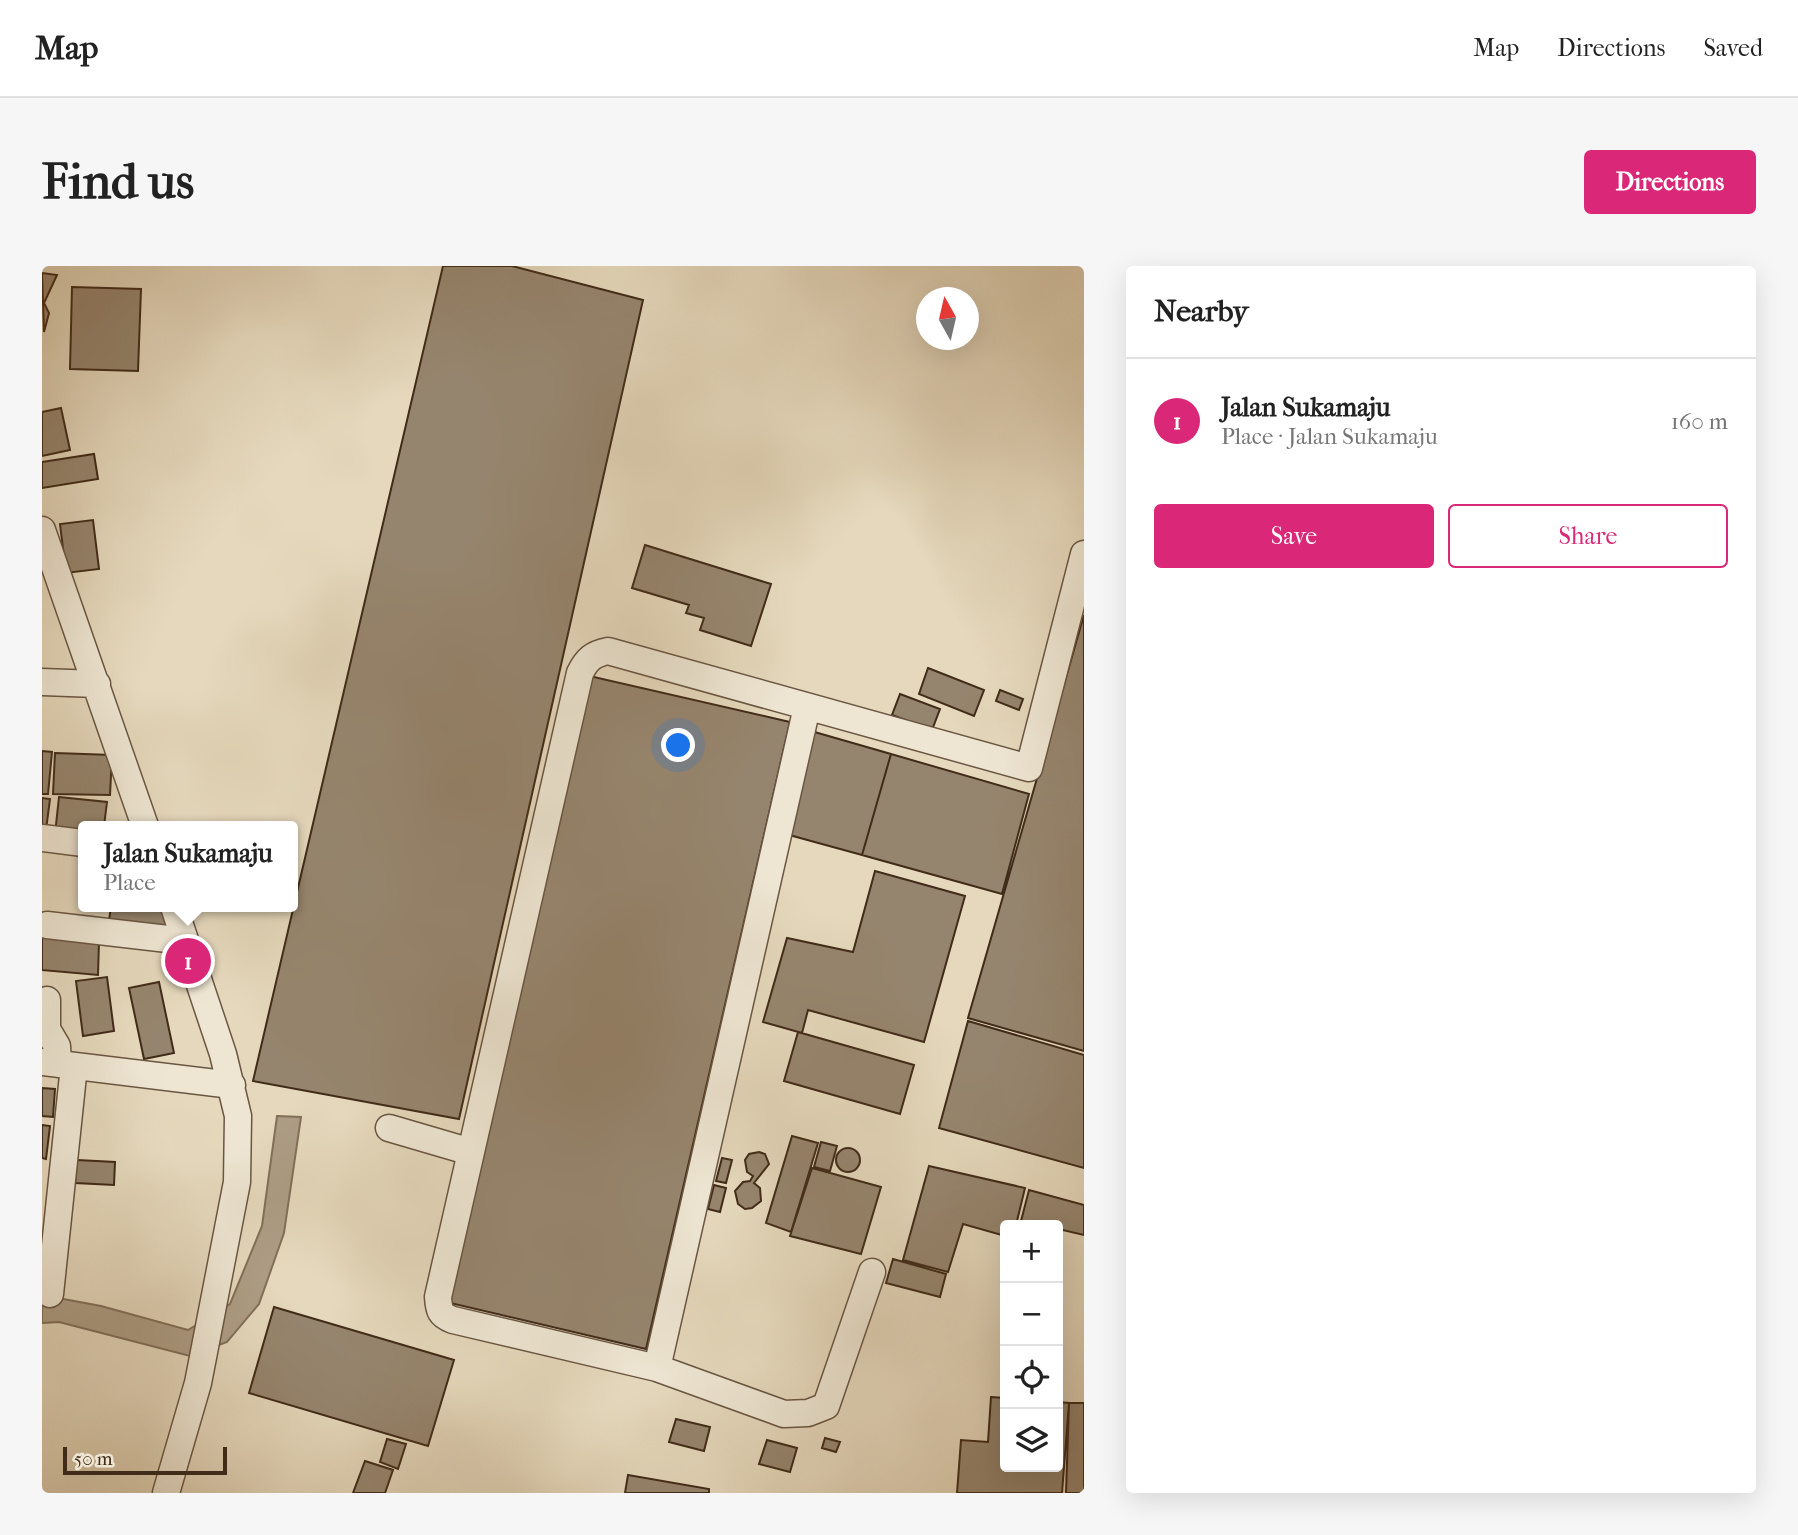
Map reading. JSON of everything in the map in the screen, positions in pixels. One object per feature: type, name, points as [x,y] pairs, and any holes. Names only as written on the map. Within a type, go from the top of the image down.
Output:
[{"type":"street","points":[[42,530],[50,574],[97,684],[143,821]]},
{"type":"street","points":[[873,1272],[826,1406],[808,1413],[783,1414],[657,1368],[443,1316],[438,1297],[580,673],[586,662],[596,653],[608,651],[1029,768],[1084,554]]},
{"type":"street","points":[[42,682],[97,684]]},
{"type":"street","points":[[657,1368],[807,707]]},
{"type":"street","points":[[42,838],[78,842]]},
{"type":"street","points":[[166,1493],[201,1366],[237,1182],[237,1116],[232,1086],[176,912]]},
{"type":"street","points":[[47,925],[185,941]]},
{"type":"street","points":[[47,1000],[47,1029],[57,1046],[58,1064],[50,1294]]},
{"type":"street","points":[[58,1064],[232,1086]]},
{"type":"street","points":[[389,1128],[471,1152]]},
{"type":"shaded area","points":[[277,1116],[301,1117],[284,1233],[259,1304],[227,1342],[190,1356],[59,1322],[42,1323],[42,1295],[101,1306],[188,1330],[230,1304],[262,1226]]},
{"type":"building","points":[[443,266],[512,266],[643,300],[459,1119],[253,1081],[292,912],[298,912],[298,888]]},
{"type":"building","points":[[42,273],[57,275],[44,303],[49,313],[44,332]]},
{"type":"building","points":[[72,287],[141,289],[138,371],[70,369]]},
{"type":"building","points":[[61,408],[70,450],[42,456],[42,412]]},
{"type":"building","points":[[94,454],[98,479],[42,488],[42,462]]},
{"type":"building","points":[[93,520],[99,569],[66,573],[60,524]]},
{"type":"building","points":[[645,545],[771,584],[751,646],[700,630],[704,618],[686,613],[689,605],[632,588]]},
{"type":"building","points":[[1084,615],[1084,1051],[968,1018]]},
{"type":"building","points":[[928,668],[984,690],[974,716],[919,694]]},
{"type":"building","points":[[585,675],[790,722],[646,1349],[442,1301]]},
{"type":"building","points":[[1000,690],[1023,699],[1019,710],[996,701]]},
{"type":"building","points":[[900,694],[940,709],[932,730],[892,715]]},
{"type":"building","points":[[811,731],[891,754],[862,855],[782,833]]},
{"type":"building","points":[[42,751],[52,752],[48,794],[42,794]]},
{"type":"building","points":[[55,753],[112,755],[110,795],[53,794]]},
{"type":"building","points":[[891,754],[1029,794],[1002,894],[862,855]]},
{"type":"building","points":[[59,797],[107,802],[105,821],[78,821],[78,836],[55,834]]},
{"type":"building","points":[[42,798],[50,799],[46,830],[42,830]]},
{"type":"building","points":[[875,871],[965,896],[924,1042],[808,1010],[802,1033],[763,1022],[787,938],[853,952]]},
{"type":"building","points":[[110,912],[166,912],[169,936],[108,927]]},
{"type":"building","points":[[42,937],[99,942],[98,975],[42,970]]},
{"type":"building","points":[[107,977],[114,1031],[83,1036],[76,981]]},
{"type":"building","points":[[159,982],[174,1053],[144,1059],[129,988]]},
{"type":"building","points":[[968,1021],[1084,1055],[1084,1168],[939,1128]]},
{"type":"building","points":[[798,1032],[914,1065],[900,1114],[784,1081]]},
{"type":"building","points":[[42,1088],[55,1089],[53,1117],[42,1116]]},
{"type":"building","points":[[42,1125],[50,1126],[46,1159],[42,1158]]},
{"type":"building","points":[[792,1136],[818,1143],[791,1232],[766,1223]]},
{"type":"building","points":[[821,1142],[837,1146],[830,1171],[814,1167]]},
{"type":"building","points":[[843,1148],[853,1148],[860,1155],[860,1165],[853,1172],[843,1172],[836,1165],[836,1155]]},
{"type":"building","points":[[749,1154],[765,1154],[769,1164],[754,1183],[760,1188],[761,1201],[752,1208],[745,1209],[738,1204],[735,1191],[753,1176],[747,1172],[745,1160]]},
{"type":"building","points":[[722,1158],[732,1160],[726,1183],[716,1181]]},
{"type":"building","points":[[77,1160],[115,1162],[114,1185],[75,1183]]},
{"type":"building","points":[[929,1166],[1025,1188],[1017,1220],[1000,1220],[1000,1235],[963,1224],[948,1272],[903,1260]]},
{"type":"building","points":[[812,1168],[881,1187],[861,1254],[790,1236]]},
{"type":"building","points":[[714,1185],[726,1188],[720,1212],[708,1209]]},
{"type":"building","points":[[1029,1190],[1084,1205],[1084,1235],[1063,1230],[1063,1220],[1021,1220]]},
{"type":"building","points":[[893,1259],[946,1274],[940,1297],[886,1283]]},
{"type":"building","points":[[274,1307],[454,1360],[428,1446],[249,1393]]},
{"type":"building","points":[[991,1397],[1000,1398],[1000,1472],[1063,1472],[1063,1402],[1069,1403],[1062,1493],[957,1493],[961,1440],[988,1442]]},
{"type":"building","points":[[1069,1403],[1084,1403],[1084,1493],[1066,1493]]},
{"type":"building","points":[[676,1419],[710,1427],[704,1451],[669,1442]]},
{"type":"building","points":[[825,1438],[840,1442],[836,1452],[822,1448]]},
{"type":"building","points":[[387,1439],[406,1444],[398,1469],[380,1462]]},
{"type":"building","points":[[767,1440],[797,1448],[790,1472],[759,1464]]},
{"type":"building","points":[[365,1461],[393,1470],[385,1493],[353,1493]]},
{"type":"building","points":[[628,1475],[709,1489],[709,1493],[625,1493]]},
{"type":"place","name":"Jalan Sukamaju","points":[[188,961]]}]
